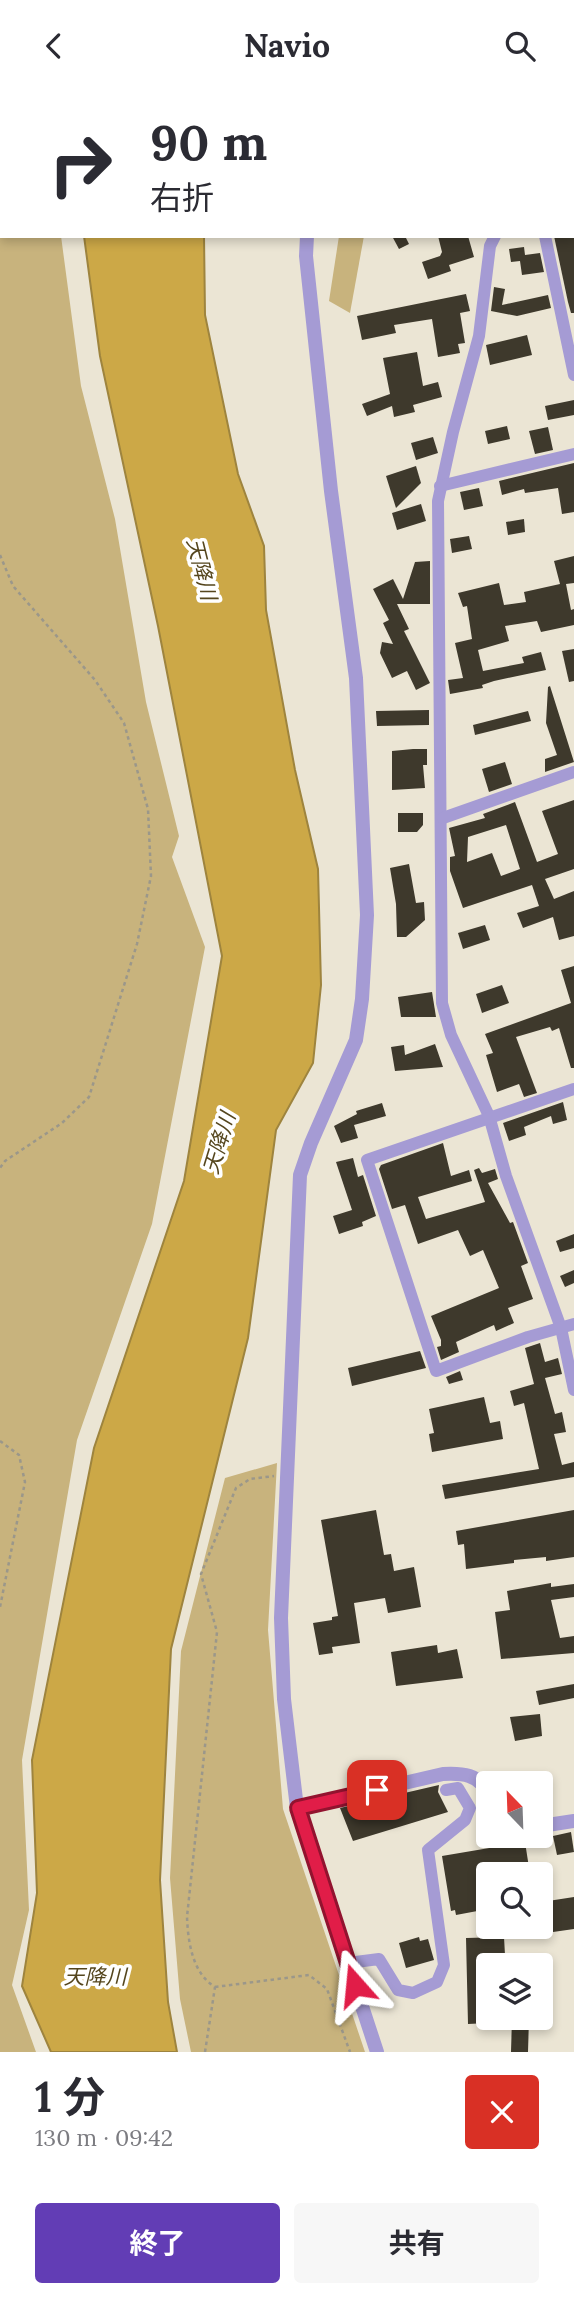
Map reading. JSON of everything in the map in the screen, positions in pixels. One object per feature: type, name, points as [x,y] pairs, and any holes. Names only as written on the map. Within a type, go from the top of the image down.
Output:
[{"type":"street","points":[[307,238],[306,256],[331,491],[356,678],[367,915],[362,999],[356,1040],[310,1143],[300,1175],[281,1618],[284,1699],[298,1808],[377,2052]]},
{"type":"street","points":[[494,238],[490,246],[479,336],[440,486],[442,1003],[451,1034],[489,1116],[506,1176],[561,1328],[574,1390]]},
{"type":"street","points":[[545,238],[574,375]]},
{"type":"street","points":[[440,486],[574,454]]},
{"type":"street","points":[[443,818],[574,772]]},
{"type":"street","points":[[574,1089],[366,1160],[436,1371],[535,1334],[574,1324]]},
{"type":"street","points":[[298,1808],[443,1774],[464,1773],[476,1779]]},
{"type":"street","points":[[348,1963],[379,1959],[398,1990],[413,1993],[437,1982],[444,1965],[428,1850],[465,1821],[470,1808],[458,1788],[446,1790]]},
{"type":"street","points":[[553,1824],[574,1821]]},
{"type":"path","points":[[0,555],[13,586],[95,680],[124,723],[148,809],[151,876],[137,944],[89,1097],[62,1123],[5,1161],[0,1168]]},
{"type":"path","points":[[0,1441],[19,1455],[25,1482],[0,1607]]},
{"type":"path","points":[[288,1475],[250,1479],[236,1488],[201,1574],[217,1632],[187,1917],[188,1944],[206,1982],[215,1987],[309,1975],[327,1989],[350,2052]]},
{"type":"path","points":[[205,2052],[215,1987]]},
{"type":"shaded area","points":[[0,238],[61,238],[81,386],[115,519],[146,702],[179,836],[172,857],[205,947],[152,1224],[77,1440],[22,1760],[29,1910],[12,1985],[36,2052],[0,2052]]},
{"type":"shaded area","points":[[339,238],[364,238],[350,313],[329,301]]},
{"type":"shaded area","points":[[277,1463],[268,1630],[283,1809],[365,2052],[191,2052],[180,1999],[170,1878],[181,1651],[225,1478]]},
{"type":"water","name":"天降川","points":[[84,238],[204,238],[205,315],[238,474],[264,546],[266,610],[295,770],[318,869],[321,985],[313,1063],[276,1130],[248,1338],[171,1649],[160,1880],[168,2002],[177,2052],[51,2052],[22,1986],[37,1893],[32,1760],[94,1448],[184,1181],[222,956],[158,626],[100,356]]},
{"type":"building","points":[[393,238],[406,238],[409,244],[399,249]]},
{"type":"building","points":[[438,238],[469,238],[474,257],[449,265],[451,271],[428,279],[422,262],[440,256],[442,252]]},
{"type":"building","points":[[554,238],[574,238],[574,313],[571,313]]},
{"type":"building","points":[[524,247],[525,255],[540,253],[544,272],[522,275],[520,261],[511,262],[509,249]]},
{"type":"building","points":[[494,287],[505,289],[502,305],[548,295],[551,308],[517,316],[491,311]]},
{"type":"building","points":[[466,294],[470,311],[460,313],[465,343],[458,344],[460,353],[438,357],[432,319],[394,325],[396,333],[362,340],[357,316]]},
{"type":"building","points":[[527,335],[532,355],[490,365],[486,345]]},
{"type":"building","points":[[417,352],[423,386],[438,382],[442,397],[413,405],[415,412],[394,417],[392,406],[367,416],[362,404],[390,394],[383,358]]},
{"type":"building","points":[[574,400],[574,415],[548,420],[545,406]]},
{"type":"building","points":[[507,426],[510,439],[488,444],[485,431]]},
{"type":"building","points":[[548,427],[553,450],[535,454],[529,431]]},
{"type":"building","points":[[433,437],[438,453],[416,460],[411,443]]},
{"type":"building","points":[[574,463],[574,512],[562,514],[558,488],[525,493],[524,489],[502,495],[499,481]]},
{"type":"building","points":[[416,466],[421,483],[396,508],[386,476]]},
{"type":"building","points":[[479,488],[483,506],[464,510],[460,492]]},
{"type":"building","points":[[421,504],[426,521],[397,530],[392,513]]},
{"type":"building","points":[[524,519],[525,532],[508,535],[506,522]]},
{"type":"building","points":[[469,536],[472,549],[452,553],[450,539]]},
{"type":"building","points":[[574,556],[574,583],[566,584],[571,610],[574,609],[574,625],[541,632],[537,621],[505,626],[509,641],[478,650],[483,671],[524,663],[522,657],[541,652],[546,670],[494,681],[482,685],[483,688],[450,694],[448,680],[463,678],[455,643],[472,639],[467,606],[463,607],[458,593],[499,583],[504,605],[526,602],[524,592],[560,584],[554,561]]},
{"type":"building","points":[[430,561],[430,604],[397,604],[409,629],[404,631],[430,683],[416,690],[407,671],[392,678],[380,653],[382,642],[393,644],[383,623],[389,620],[373,589],[393,579],[403,599],[415,562]]},
{"type":"building","points":[[574,649],[574,681],[569,682],[562,651]]},
{"type":"building","points":[[550,686],[574,762],[545,772],[545,759],[557,755],[546,723]]},
{"type":"building","points":[[429,710],[429,725],[377,726],[376,711]]},
{"type":"building","points":[[528,711],[531,721],[475,735],[473,725]]},
{"type":"building","points":[[427,749],[427,765],[423,765],[425,788],[392,790],[392,751]]},
{"type":"building","points":[[505,762],[512,784],[489,792],[482,769]]},
{"type":"building","points":[[574,800],[574,869],[545,879],[554,899],[574,891],[574,936],[559,940],[553,917],[523,928],[517,913],[539,906],[532,885],[463,908],[450,871],[450,857],[455,856],[449,828],[485,818],[483,814],[515,802],[537,862],[558,854],[542,811]],"holes":[[[506,825],[520,869],[501,876],[492,853],[467,862],[468,837]]]},
{"type":"building","points":[[398,813],[423,813],[423,825],[417,832],[398,832]]},
{"type":"building","points":[[409,864],[416,903],[424,902],[425,920],[406,937],[397,937],[396,904],[390,868]]},
{"type":"building","points":[[485,925],[490,940],[463,949],[458,933]]},
{"type":"building","points":[[574,966],[574,1068],[571,1068],[559,1028],[552,1031],[550,1027],[516,1037],[537,1093],[524,1097],[519,1084],[497,1092],[486,1055],[493,1053],[485,1034],[571,1003],[561,970]]},
{"type":"building","points":[[502,985],[509,1003],[482,1013],[476,994]]},
{"type":"building","points":[[432,992],[436,1017],[401,1017],[398,997]]},
{"type":"building","points":[[435,1044],[443,1067],[395,1071],[391,1047],[404,1045],[405,1055]]},
{"type":"building","points":[[563,1102],[567,1120],[553,1124],[551,1116],[524,1127],[526,1135],[509,1141],[503,1123]]},
{"type":"building","points":[[382,1103],[386,1116],[354,1125],[358,1138],[341,1143],[334,1126],[357,1114],[356,1111]]},
{"type":"building","points":[[443,1143],[451,1176],[469,1170],[472,1181],[418,1197],[426,1219],[485,1202],[474,1170],[479,1168],[482,1173],[495,1169],[498,1179],[488,1183],[510,1223],[513,1222],[528,1263],[521,1266],[533,1299],[508,1308],[514,1323],[496,1331],[494,1325],[456,1342],[459,1352],[441,1360],[437,1347],[441,1346],[441,1340],[431,1316],[499,1288],[483,1250],[470,1256],[458,1230],[418,1244],[405,1205],[392,1209],[379,1169],[381,1165]]},
{"type":"building","points":[[353,1158],[358,1177],[363,1175],[376,1216],[362,1222],[363,1226],[339,1234],[333,1216],[352,1210],[336,1162]]},
{"type":"building","points":[[574,1234],[574,1248],[560,1252],[556,1241]]},
{"type":"building","points":[[574,1270],[574,1283],[565,1287],[560,1276]]},
{"type":"building","points":[[540,1343],[545,1362],[558,1358],[562,1374],[545,1378],[555,1414],[562,1412],[566,1432],[554,1434],[562,1465],[574,1462],[574,1477],[445,1499],[442,1485],[539,1469],[524,1403],[514,1406],[510,1391],[534,1384],[525,1348]]},
{"type":"building","points":[[420,1351],[426,1368],[352,1386],[348,1368]]},
{"type":"building","points":[[460,1371],[463,1380],[449,1384],[446,1377]]},
{"type":"building","points":[[484,1397],[490,1423],[500,1421],[503,1439],[432,1452],[429,1434],[434,1433],[429,1409]]},
{"type":"building","points":[[376,1510],[384,1555],[391,1554],[394,1571],[414,1567],[421,1607],[388,1613],[385,1598],[354,1603],[360,1643],[332,1647],[333,1653],[319,1655],[313,1623],[332,1620],[332,1617],[338,1616],[321,1520]]},
{"type":"building","points":[[574,1510],[574,1557],[546,1561],[546,1557],[514,1560],[514,1563],[466,1569],[464,1544],[458,1545],[456,1531]]},
{"type":"building","points":[[551,1583],[551,1587],[574,1584],[574,1597],[551,1600],[560,1638],[574,1636],[574,1653],[501,1659],[495,1612],[510,1610],[507,1591]]},
{"type":"building","points":[[437,1645],[438,1653],[457,1649],[463,1678],[396,1686],[391,1652]]},
{"type":"building","points":[[574,1684],[574,1698],[539,1705],[536,1691]]},
{"type":"building","points":[[540,1714],[542,1736],[515,1741],[510,1717]]},
{"type":"building","points":[[439,1785],[438,1792],[448,1812],[353,1841],[340,1808]]},
{"type":"building","points":[[571,1832],[574,1852],[557,1855],[553,1836]]},
{"type":"building","points":[[489,1848],[526,1848],[528,1862],[476,1862],[476,1911],[456,1915],[455,1910],[451,1911],[442,1856]]},
{"type":"building","points":[[574,1897],[574,1929],[553,1932],[553,1900]]},
{"type":"building","points":[[419,1937],[420,1941],[428,1939],[434,1960],[406,1968],[399,1943]]},
{"type":"building","points":[[466,1938],[504,1939],[505,1953],[476,1953],[476,2024],[468,2024]]},
{"type":"building","points":[[512,2030],[529,2030],[528,2052],[511,2052]]},
{"type":"route","points":[[355,1985],[298,1808],[377,1790]]}]
